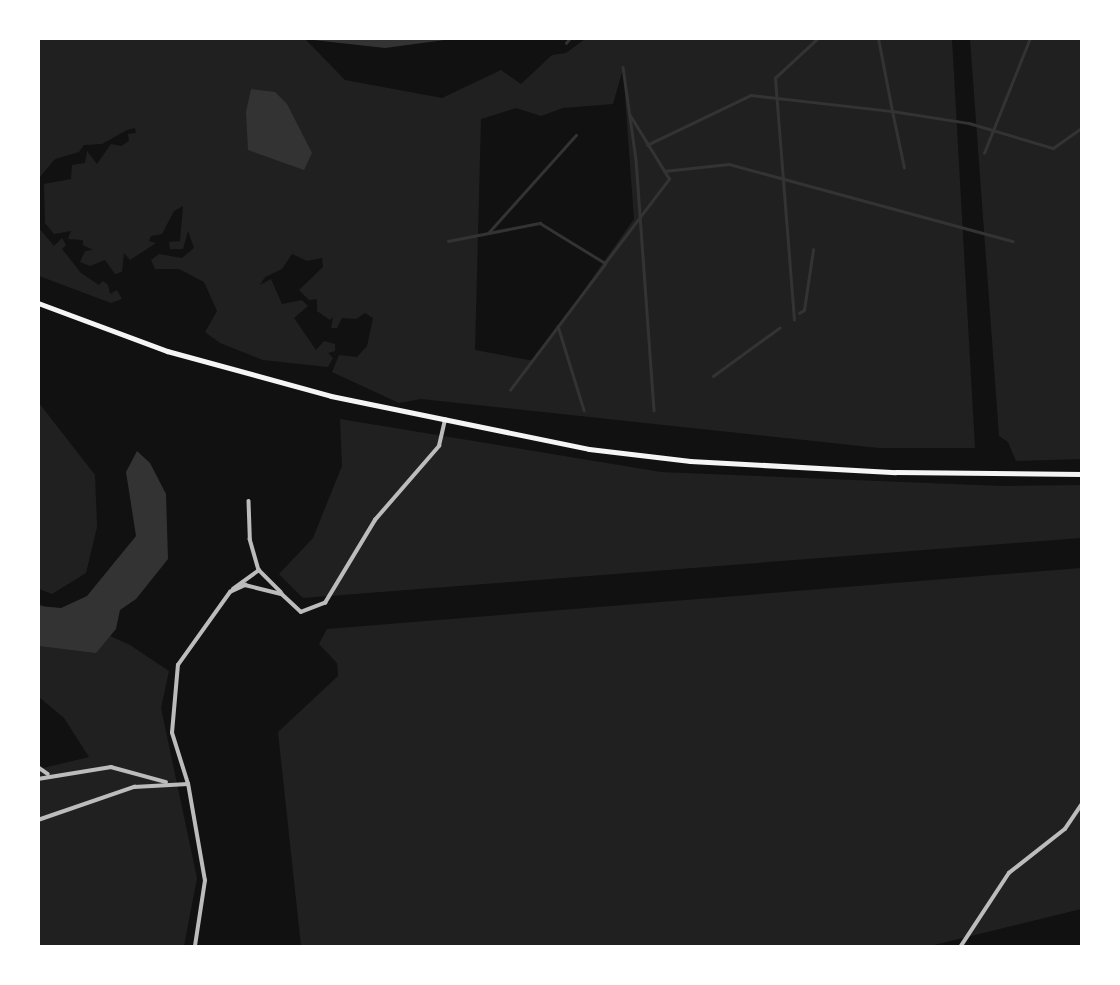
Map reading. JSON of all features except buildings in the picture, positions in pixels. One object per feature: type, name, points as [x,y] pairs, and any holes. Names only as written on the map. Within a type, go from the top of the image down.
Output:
[{"type":"main road","points":[[38,303],[167,351],[331,396],[589,449],[690,461],[982,475],[1082,474]]},
{"type":"street","points":[[249,501],[250,539],[259,570],[302,612],[326,603],[375,520],[439,446],[445,420]]},
{"type":"street","points":[[195,947],[205,881],[188,785],[172,733],[174,680],[189,645],[230,592],[251,572],[259,570]]},
{"type":"street","points":[[230,592],[245,585],[282,594]]},
{"type":"street","points":[[38,767],[49,775]]},
{"type":"street","points":[[38,779],[49,775],[111,767],[171,784]]},
{"type":"street","points":[[38,820],[134,787],[188,785]]},
{"type":"street","points":[[961,947],[1009,873],[1065,829],[1082,804]]},
{"type":"shaded area","points":[[39,39],[305,39],[345,80],[442,98],[501,70],[521,84],[552,55],[566,53],[585,39],[952,39],[975,448],[879,448],[421,399],[399,403],[332,372],[339,355],[357,357],[367,346],[373,318],[365,313],[356,319],[342,318],[337,328],[331,328],[333,317],[330,320],[317,311],[317,299],[309,300],[299,290],[323,267],[322,258],[307,261],[292,254],[282,269],[265,277],[260,285],[271,279],[282,304],[302,300],[308,306],[294,318],[316,350],[324,341],[335,344],[335,351],[328,353],[333,358],[328,367],[263,360],[220,343],[205,332],[217,311],[204,282],[179,269],[155,269],[151,260],[159,254],[182,258],[194,248],[188,231],[183,249],[170,249],[169,242],[180,241],[183,206],[174,211],[162,234],[151,236],[149,241],[156,243],[130,260],[124,253],[122,272],[115,274],[105,260],[90,266],[80,262],[85,251],[93,250],[83,245],[83,240],[68,239],[71,231],[54,234],[45,223],[44,184],[71,179],[72,165],[85,163],[87,151],[97,164],[111,144],[121,146],[129,141],[128,134],[136,133],[135,128],[102,144],[84,145],[79,152],[55,159],[39,178]],"holes":[[[623,69],[634,219],[534,361],[475,350],[481,119],[516,108],[541,116],[563,108],[613,104]]]},
{"type":"shaded area","points":[[305,39],[452,39],[385,48]]},
{"type":"shaded area","points":[[970,39],[1081,39],[1081,459],[1016,461],[1008,442],[999,436]]},
{"type":"shaded area","points":[[251,89],[275,92],[287,104],[312,153],[304,170],[248,150],[246,112]]},
{"type":"shaded area","points":[[39,228],[54,246],[62,238],[66,245],[62,249],[81,273],[99,285],[103,281],[108,285],[110,294],[117,290],[122,299],[111,303],[39,276]]},
{"type":"shaded area","points":[[39,403],[95,475],[97,527],[86,573],[52,594],[39,589]]},
{"type":"shaded area","points":[[340,419],[661,472],[1002,486],[1081,485],[1081,538],[303,598],[279,574],[313,538],[342,466]]},
{"type":"shaded area","points":[[137,451],[150,463],[166,494],[168,559],[136,599],[120,610],[116,629],[96,653],[39,646],[39,606],[61,608],[87,596],[136,536],[126,472]]},
{"type":"shaded area","points":[[1081,568],[1081,909],[930,946],[301,946],[278,732],[338,676],[337,663],[319,644],[327,629]]},
{"type":"shaded area","points":[[39,604],[130,645],[169,671],[161,708],[197,878],[184,946],[39,946],[39,769],[89,757],[64,718],[39,697]]},
{"type":"waterway","points":[[566,43],[570,38]]},
{"type":"waterway","points":[[794,320],[775,78],[818,38]]},
{"type":"waterway","points":[[647,145],[751,95],[892,111],[878,38]]},
{"type":"waterway","points":[[984,153],[1030,38]]},
{"type":"waterway","points":[[623,67],[636,159],[654,410]]},
{"type":"waterway","points":[[904,168],[892,111],[969,123],[1053,148],[1082,128]]},
{"type":"waterway","points":[[448,241],[540,223],[605,263],[669,179],[629,114]]},
{"type":"waterway","points":[[489,232],[576,135]]},
{"type":"waterway","points":[[664,171],[729,164],[1013,241]]},
{"type":"waterway","points":[[799,313],[804,310],[813,250]]},
{"type":"waterway","points":[[510,390],[605,264]]},
{"type":"waterway","points":[[558,326],[584,410]]},
{"type":"waterway","points":[[713,376],[779,328]]}]
